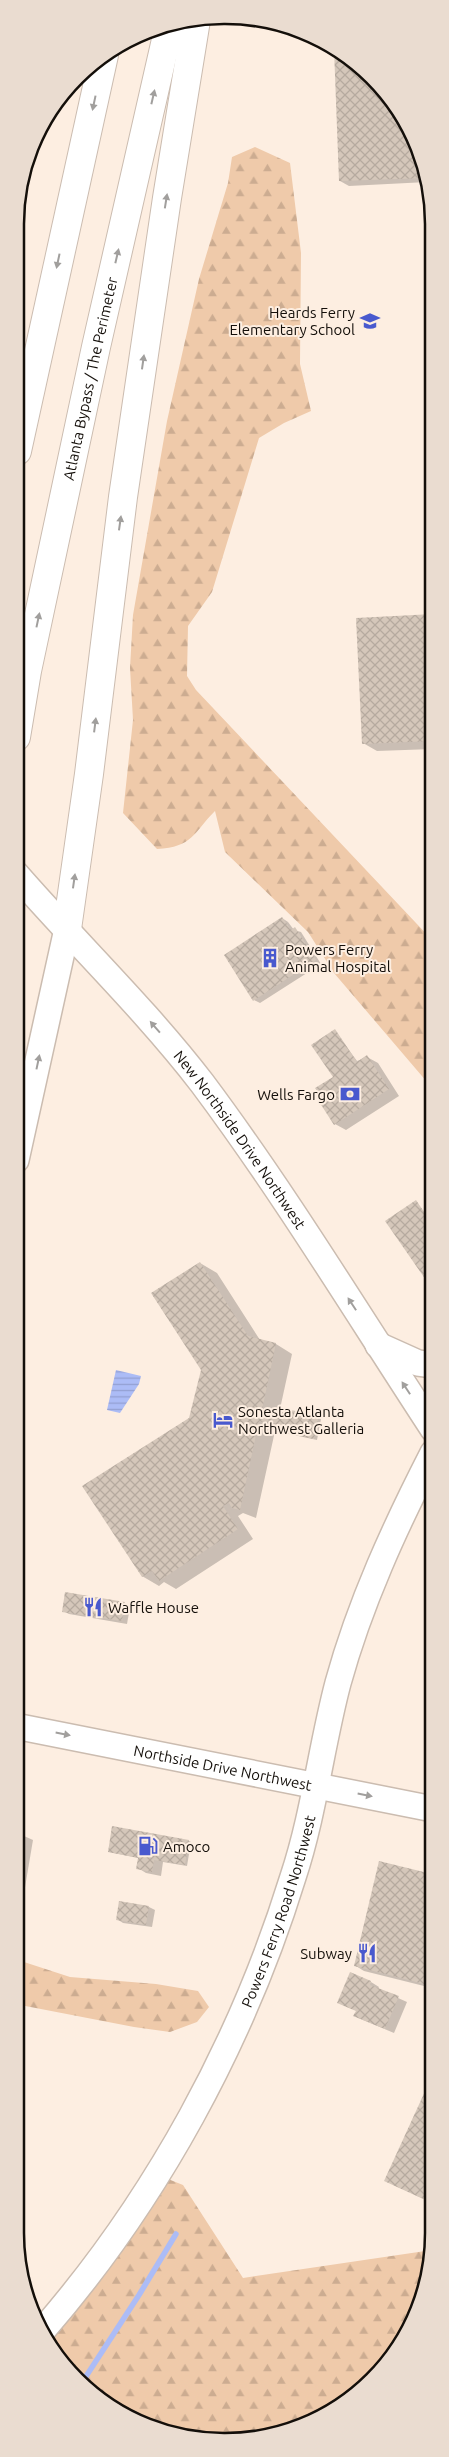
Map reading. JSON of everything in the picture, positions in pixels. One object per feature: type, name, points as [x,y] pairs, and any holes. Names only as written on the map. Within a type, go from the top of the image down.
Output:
[{"type":"highway","points":[[67,929],[89,774],[123,497],[165,207],[195,26]]},
{"type":"highway","name":"Atlanta Bypass / The Perimeter","points":[[24,689],[96,347],[168,32]]},
{"type":"highway","points":[[24,415],[102,65]]},
{"type":"main road","name":"New Northside Drive Northwest","points":[[24,883],[136,1005],[201,1083],[276,1188],[425,1417]]},
{"type":"main road","points":[[24,1124],[67,929]]},
{"type":"main road","points":[[378,1345],[418,1363],[425,1364]]},
{"type":"main road","name":"Powers Ferry Road Northwest","points":[[47,2325],[121,2232],[158,2172],[218,2064],[255,1983],[294,1876],[317,1786],[338,1685],[358,1621],[387,1547],[425,1470]]},
{"type":"main road","name":"Northside Drive Northwest","points":[[24,1728],[425,1808]]},
{"type":"green space","points":[[255,147],[290,163],[301,253],[300,364],[311,411],[284,423],[259,438],[212,592],[188,626],[187,676],[196,690],[425,933],[425,1080],[334,973],[308,932],[225,852],[215,811],[191,838],[185,842],[169,848],[157,849],[123,813],[133,720],[130,668],[133,615],[167,421],[199,279],[228,183],[232,157]]},
{"type":"green space","points":[[24,1962],[70,1977],[156,1984],[198,1991],[209,2007],[197,2022],[170,2032],[24,2006]]},
{"type":"green space","points":[[168,2179],[183,2185],[243,2278],[425,2251],[415,2297],[405,2321],[384,2355],[357,2383],[347,2392],[313,2413],[289,2423],[251,2432],[238,2433],[198,2432],[160,2423],[136,2413],[102,2392],[65,2355],[53,2337],[105,2275]]},
{"type":"water","points":[[116,1370],[141,1376],[139,1384],[120,1413],[107,1410]]},
{"type":"building","points":[[334,57],[357,74],[384,102],[405,136],[415,160],[419,178],[339,181]]},
{"type":"building","points":[[425,614],[425,741],[362,744],[356,618]]},
{"type":"building","name":"Powers Ferry Animal Hospital","points":[[282,917],[291,930],[295,927],[316,960],[253,1001],[224,955]]},
{"type":"building","name":"Wells Fargo","points":[[335,1029],[357,1062],[367,1055],[389,1089],[334,1125],[318,1100],[321,1098],[315,1088],[333,1077],[311,1045]]},
{"type":"building","points":[[416,1200],[425,1213],[425,1279],[385,1221]]},
{"type":"building","name":"Sonesta Atlanta Northwest Galleria","points":[[200,1262],[248,1336],[276,1343],[262,1410],[276,1412],[277,1407],[319,1416],[314,1439],[272,1430],[273,1425],[259,1421],[240,1510],[232,1508],[229,1503],[223,1506],[238,1529],[159,1581],[152,1571],[142,1577],[82,1486],[189,1418],[201,1370],[151,1293]]},
{"type":"building","name":"Waffle House","points":[[65,1592],[125,1602],[122,1621],[62,1612]]},
{"type":"building","name":"Amoco","points":[[112,1826],[189,1840],[185,1865],[154,1860],[152,1872],[136,1869],[138,1858],[108,1852]]},
{"type":"building","points":[[379,1861],[425,1872],[425,1984],[354,1966]]},
{"type":"building","points":[[119,1901],[149,1906],[146,1925],[116,1920]]},
{"type":"building","points":[[350,1972],[371,1981],[370,1985],[399,1996],[385,2029],[353,2016],[356,2011],[337,2003]]},
{"type":"building","points":[[425,2091],[425,2200],[384,2181]]},
{"type":"waterway","points":[[86,2377],[176,2234]]},
{"type":"place","name":"Heards Ferry Elementary School","points":[[370,321]]},
{"type":"place","name":"Powers Ferry Animal Hospital","points":[[270,958]]},
{"type":"place","name":"Wells Fargo","points":[[350,1094]]},
{"type":"place","name":"Sonesta Atlanta Northwest Galleria","points":[[223,1420]]},
{"type":"place","name":"Waffle House","points":[[93,1607]]},
{"type":"place","name":"Amoco","points":[[148,1846]]},
{"type":"place","name":"Subway","points":[[367,1953]]}]
